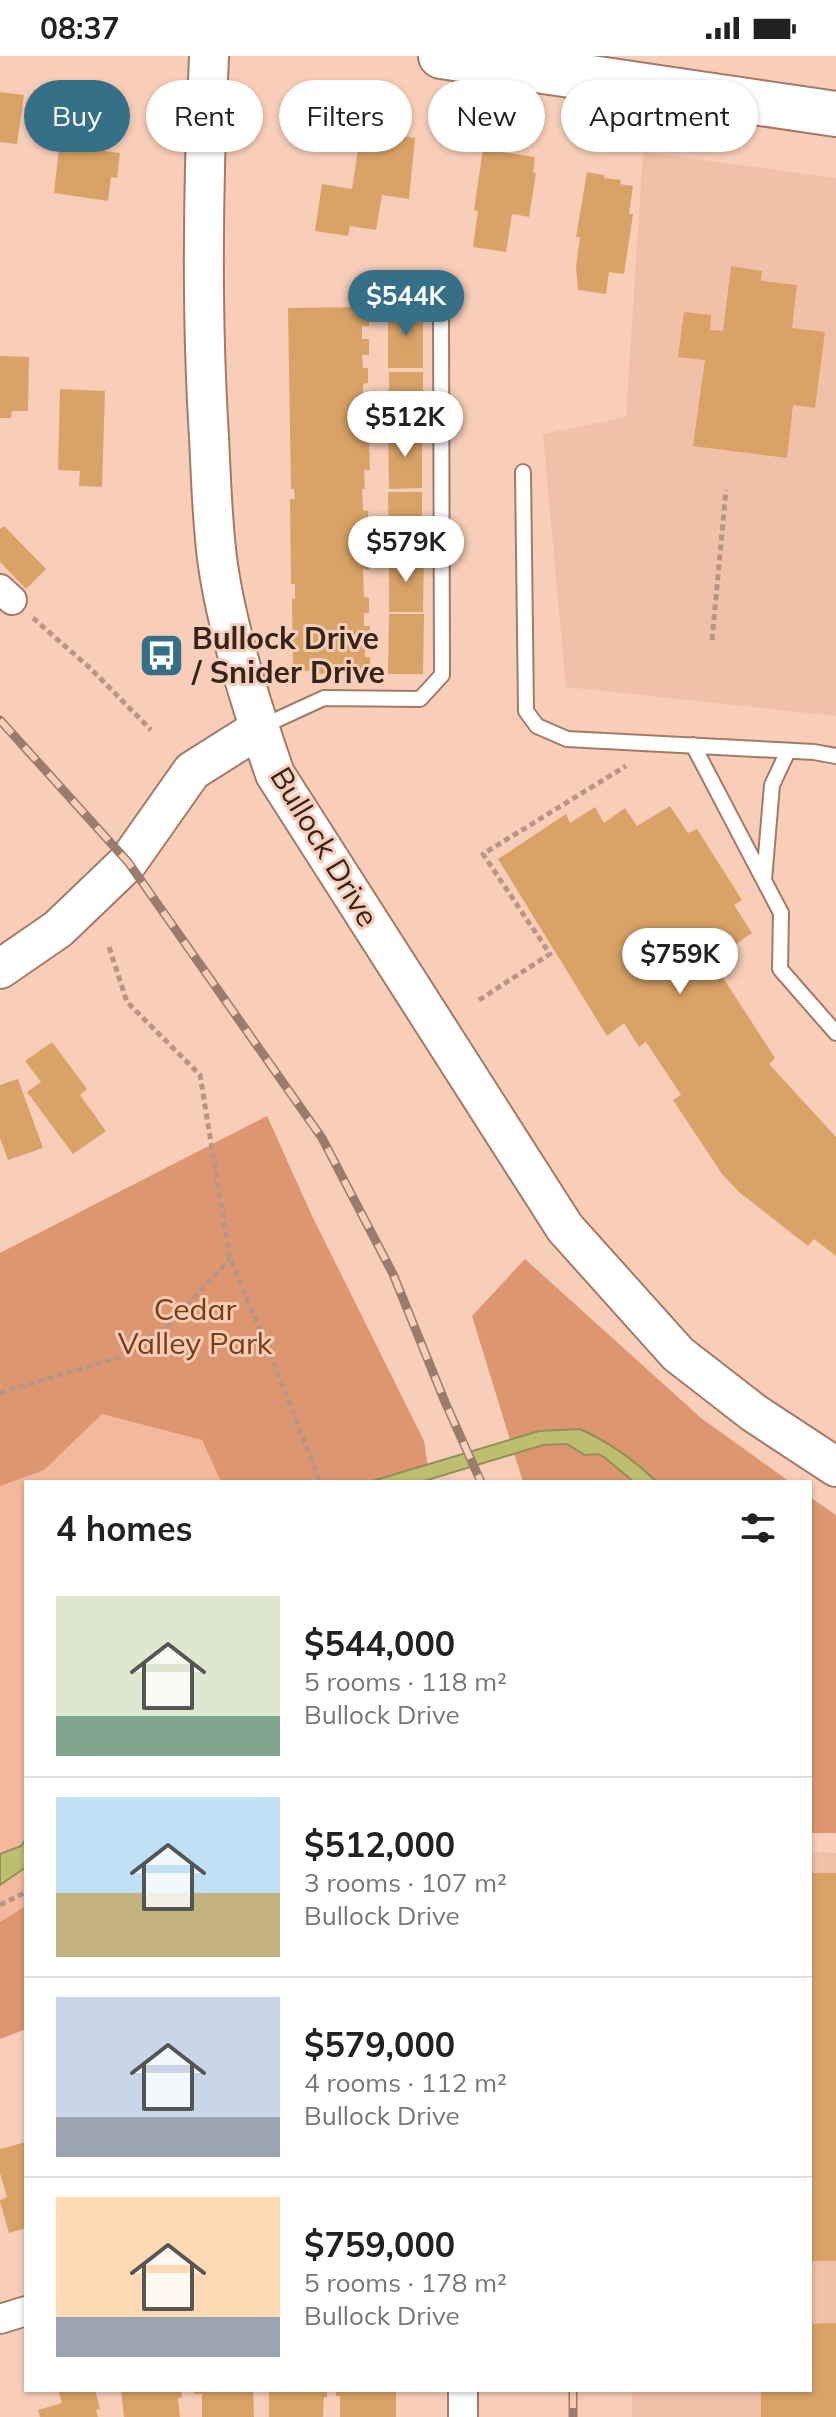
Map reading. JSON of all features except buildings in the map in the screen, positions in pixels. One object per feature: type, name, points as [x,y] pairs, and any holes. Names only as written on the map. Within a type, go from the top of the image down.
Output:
[{"type":"main road","points":[[441,56],[836,114]]},
{"type":"street","name":"Bullock Drive","points":[[209,56],[203,182],[203,307],[217,560],[230,619],[275,774],[565,1228],[678,1354],[754,1413],[836,1467]]},
{"type":"street","points":[[0,969],[58,929],[128,862],[192,771],[260,728]]},
{"type":"street","points":[[0,2319],[24,2312]]},
{"type":"street","points":[[463,2392],[463,2417]]},
{"type":"lane","points":[[260,728],[324,698],[420,699],[442,675],[441,314]]},
{"type":"lane","points":[[523,472],[526,711],[537,726],[567,739],[836,756]]},
{"type":"lane","points":[[693,745],[781,913],[780,969],[836,1033]]},
{"type":"lane","points":[[764,881],[772,785],[788,751]]},
{"type":"path","points":[[712,640],[726,490]]},
{"type":"path","points":[[6,594],[91,669],[151,730]]},
{"type":"path","points":[[479,1000],[550,954],[483,854],[627,765]]},
{"type":"path","points":[[109,947],[127,1002],[200,1075],[230,1259],[319,1480]]},
{"type":"path","points":[[0,1393],[120,1357],[167,1327],[230,1259]]},
{"type":"path","points":[[0,1905],[24,1893]]},
{"type":"shaded area","points":[[643,152],[836,178],[836,716],[566,687],[543,434],[626,417]]},
{"type":"shaded area","points":[[580,1429],[621,1452],[655,1480],[632,1480],[604,1457],[585,1455],[567,1444],[543,1445],[428,1480],[376,1480],[539,1431]]},
{"type":"shaded area","points":[[24,1842],[24,1868],[0,1885],[0,1854]]},
{"type":"shaded area","points":[[812,1852],[836,1853],[836,2417],[632,2417],[632,2392],[812,2392]]},
{"type":"green space","name":"Cedar Valley Park","points":[[267,1116],[312,1216],[424,1441],[430,1480],[24,1480],[24,2030],[0,2039],[0,1253]]},
{"type":"green space","name":"Cedar Valley Park","points":[[267,1116],[312,1216],[424,1441],[430,1480],[220,1480],[202,1440],[102,1414],[44,1470],[0,1486],[0,1253]]},
{"type":"green space","points":[[525,1259],[701,1418],[787,1480],[522,1480],[472,1316]]},
{"type":"green space","points":[[812,1498],[836,1515],[836,1833],[812,1833]]},
{"type":"green space","points":[[24,1907],[24,2030],[0,2039],[0,1922]]},
{"type":"railway","points":[[0,720],[128,862],[322,1138],[393,1274],[480,1480]]},
{"type":"railway","points":[[573,2392],[573,2417]]},
{"type":"place","name":"Bullock Drive / Snider Drive","points":[[161,656]]}]
